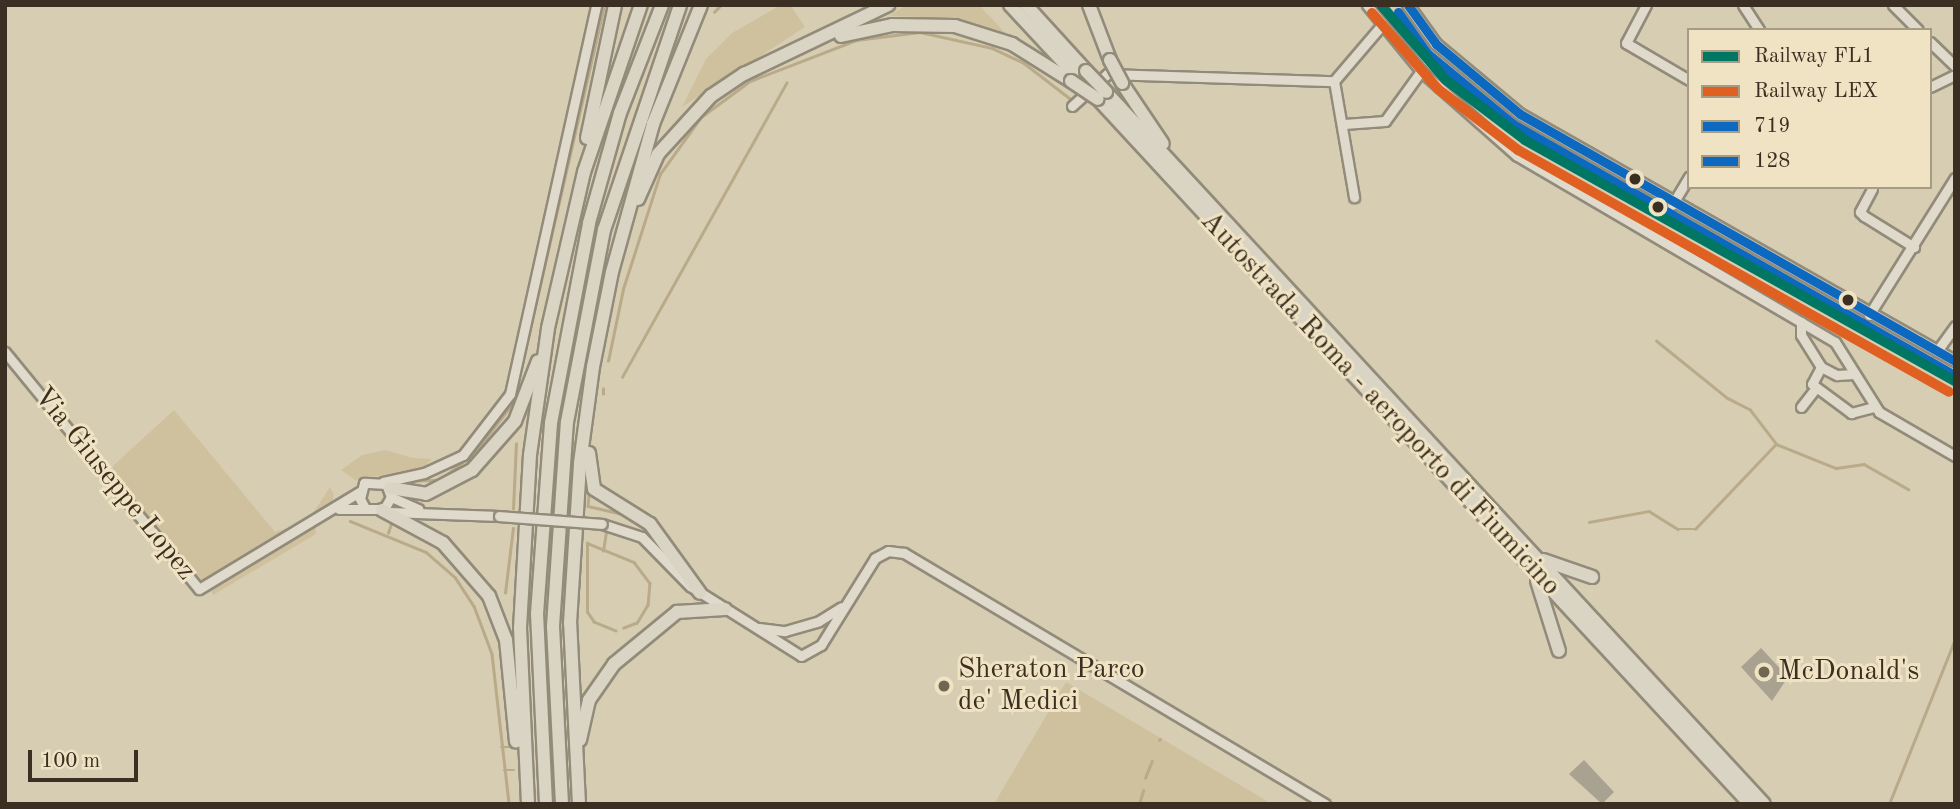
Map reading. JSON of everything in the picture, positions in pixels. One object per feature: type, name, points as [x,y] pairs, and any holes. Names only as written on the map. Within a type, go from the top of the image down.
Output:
[{"type":"highway","points":[[388,489],[405,494],[439,490],[492,451],[520,412],[548,328],[575,209],[615,5]]},
{"type":"highway","points":[[575,209],[641,5]]},
{"type":"highway","points":[[545,804],[537,614],[556,387],[595,200],[620,113],[662,5]]},
{"type":"highway","points":[[562,804],[553,626],[567,422],[610,208],[680,5]]},
{"type":"highway","points":[[579,804],[570,623],[580,463],[593,367],[612,272],[653,124],[701,5]]},
{"type":"highway","points":[[612,272],[658,154],[693,111],[744,74],[817,42],[888,5]]},
{"type":"highway","name":"Autostrada Roma - aeroporto di Fiumicino","points":[[1010,5],[1217,213],[1750,804]]},
{"type":"highway","name":"Autostrada Roma - aeroporto di Fiumicino","points":[[1026,5],[1078,76]]},
{"type":"highway","points":[[1089,5],[1122,83],[1217,213]]},
{"type":"highway","points":[[817,42],[886,26],[955,26],[1012,44],[1078,76],[1102,96]]},
{"type":"highway","name":"Autostrada Roma - aeroporto di Fiumicino","points":[[1102,96],[1528,557],[1764,804]]},
{"type":"highway","points":[[528,804],[522,551],[548,328]]},
{"type":"highway","points":[[593,367],[591,484],[603,497],[650,524],[700,593]]},
{"type":"highway","points":[[382,510],[450,548],[494,605],[506,640],[514,733],[527,787]]},
{"type":"highway","points":[[1528,557],[1592,577]]},
{"type":"highway","points":[[1528,557],[1544,593],[1559,651]]},
{"type":"highway","points":[[579,804],[582,727],[602,676],[677,612],[725,609]]},
{"type":"main road","points":[[1408,5],[1436,44],[1520,114],[1672,205],[1955,361]]},
{"type":"street","points":[[382,510],[389,476],[425,473],[463,455],[510,394],[596,5]]},
{"type":"street","points":[[1367,5],[1381,26],[1421,71],[1466,114],[1549,178],[1839,344],[1874,407],[1955,456]]},
{"type":"street","points":[[1646,5],[1626,43],[1687,79]]},
{"type":"street","points":[[1743,5],[1758,28]]},
{"type":"street","points":[[1893,5],[1916,28]]},
{"type":"street","points":[[1334,81],[1381,26]]},
{"type":"street","points":[[1932,44],[1955,66]]},
{"type":"street","points":[[1344,124],[1385,121],[1421,71]]},
{"type":"street","points":[[1072,106],[1107,74],[1334,81]]},
{"type":"street","points":[[1932,86],[1955,75]]},
{"type":"street","points":[[1334,81],[1344,124],[1354,197]]},
{"type":"street","points":[[1869,315],[1955,178]]},
{"type":"street","points":[[1672,205],[1687,180]]},
{"type":"street","points":[[1872,189],[1860,212],[1914,247]]},
{"type":"street","points":[[1801,322],[1801,335],[1821,367],[1837,376],[1854,374]]},
{"type":"street","points":[[1937,351],[1955,326]]},
{"type":"street","name":"Via Giuseppe Lopez","points":[[5,352],[199,589],[338,509],[369,481],[388,489]]},
{"type":"street","points":[[1821,367],[1811,380],[1816,388],[1851,413],[1874,407]]},
{"type":"street","points":[[1801,407],[1816,388]]},
{"type":"street","points":[[388,489],[426,512]]},
{"type":"street","points":[[359,492],[365,508]]},
{"type":"street","name":"Via Giuseppe Lopez","points":[[338,509],[365,508],[602,524],[642,537],[700,593],[792,653]]},
{"type":"street","points":[[790,629],[792,653],[807,656],[821,645],[877,557],[904,553],[1325,804]]},
{"type":"street","points":[[756,628],[790,629],[810,624],[845,604]]},
{"type":"street","points":[[810,624],[820,634],[821,645]]},
{"type":"shaded area","points":[[781,5],[791,6],[805,27],[682,107],[706,59],[732,33]]},
{"type":"shaded area","points":[[907,5],[979,5],[1008,36],[956,18],[889,16]]},
{"type":"shaded area","points":[[174,410],[275,532],[308,521],[330,487],[334,495],[330,511],[315,520],[316,534],[213,595],[207,579],[202,580],[113,473],[113,466]]},
{"type":"shaded area","points":[[385,450],[413,458],[432,459],[422,468],[355,480],[341,470],[362,455]]},
{"type":"shaded area","points":[[1066,682],[1272,804],[994,804]]},
{"type":"building","name":"McDonald's","points":[[1761,648],[1788,677],[1772,701],[1741,667]]},
{"type":"building","points":[[1584,760],[1614,792],[1602,804],[1569,774]]},
{"type":"waterway","points":[[402,481],[440,480],[474,453],[513,403],[604,5]]},
{"type":"waterway","points":[[714,12],[721,5]]},
{"type":"waterway","points":[[608,361],[623,289],[660,174],[701,117],[750,81],[856,40],[920,32],[992,48],[1024,63],[1072,100]]},
{"type":"waterway","points":[[622,377],[786,83]]},
{"type":"waterway","points":[[1589,522],[1649,511],[1678,529],[1695,529],[1776,444],[1750,410],[1728,399],[1656,341]]},
{"type":"waterway","points":[[603,389],[603,394]]},
{"type":"waterway","points":[[513,509],[516,444]]},
{"type":"waterway","points":[[1776,444],[1836,468],[1864,464],[1908,489]]},
{"type":"waterway","points":[[589,495],[588,506],[623,514]]},
{"type":"waterway","points":[[350,521],[426,552],[455,577],[474,606],[492,654],[509,804]]},
{"type":"waterway","points":[[388,533],[392,521]]},
{"type":"waterway","points":[[505,593],[513,528]]},
{"type":"waterway","points":[[603,551],[606,532]]},
{"type":"waterway","points":[[616,631],[594,622],[587,612],[587,543],[634,562],[650,583],[648,605],[637,623],[624,628]]},
{"type":"waterway","points":[[1889,804],[1955,639]]},
{"type":"waterway","points":[[501,747],[511,747]]},
{"type":"waterway","points":[[1145,778],[1152,761]]},
{"type":"waterway","points":[[504,770],[514,770]]},
{"type":"waterway","points":[[1139,804],[1143,791]]},
{"type":"rail line","name":"FL1","points":[[1381,5],[1446,80],[1525,140],[1955,381]]},
{"type":"rail line","name":"LEX","points":[[1372,13],[1438,89],[1518,150],[1949,392]]},
{"type":"transit line","name":"719","points":[[1408,5],[1436,44],[1520,114],[1955,361]]},
{"type":"transit line","name":"128","points":[[1398,12],[1427,53],[1513,124],[1949,372]]},
{"type":"place","name":"McDonald's","points":[[1764,672]]},
{"type":"place","name":"Sheraton Parco de' Medici","points":[[944,686]]}]
